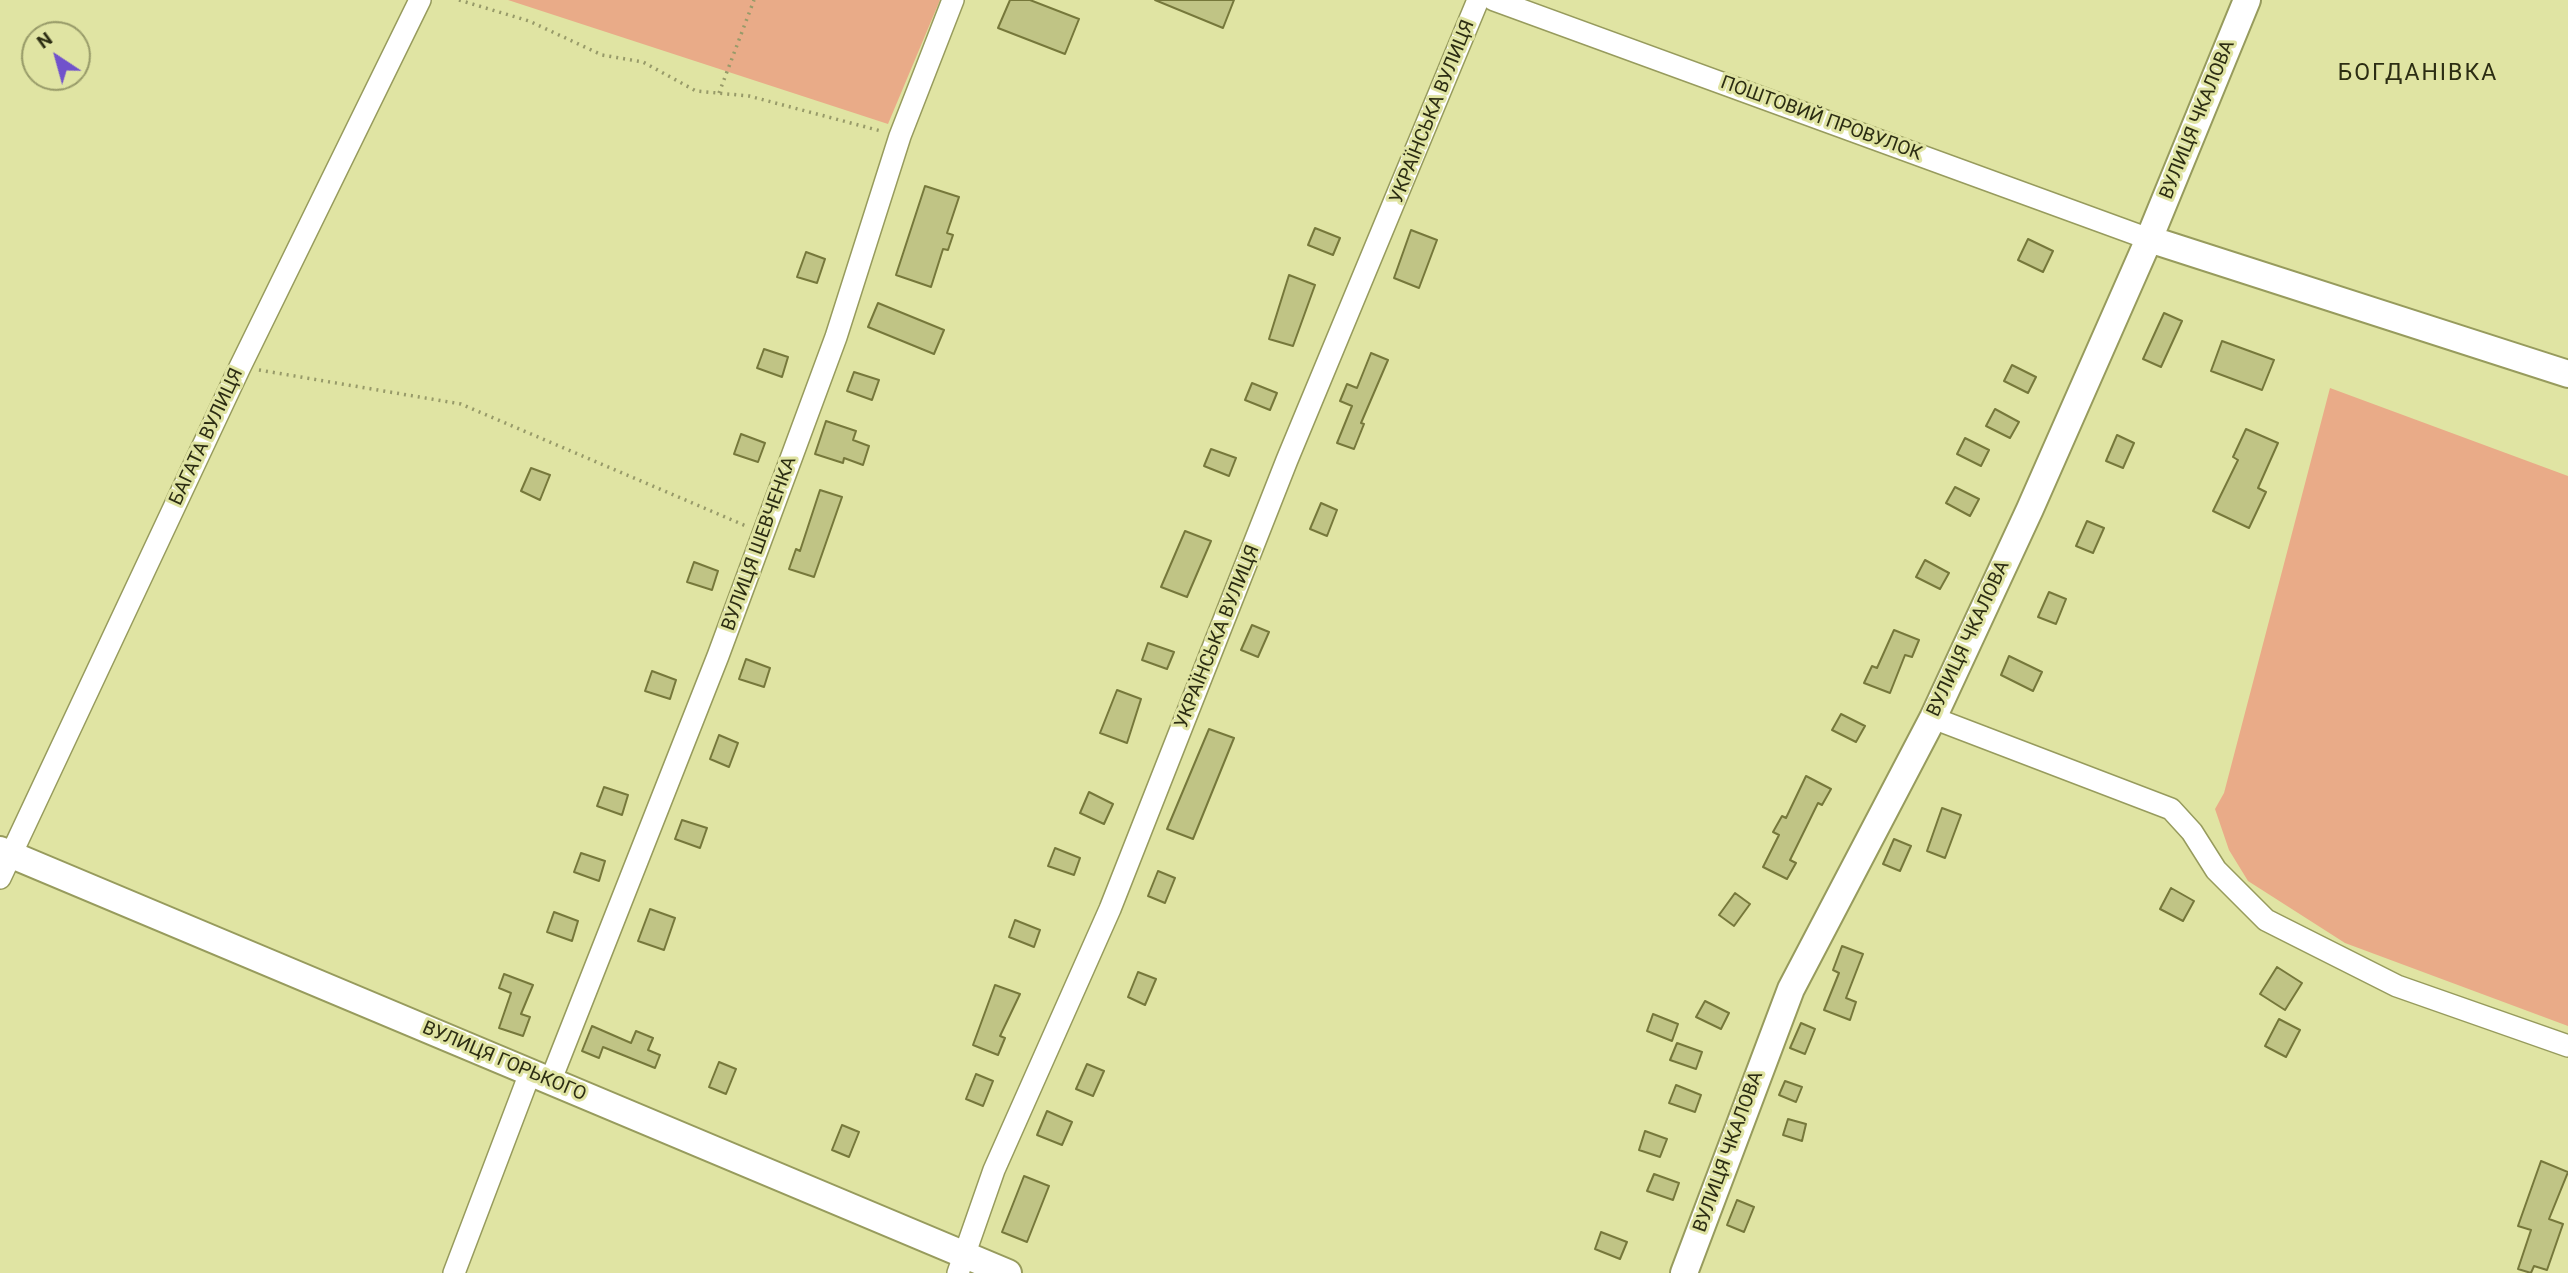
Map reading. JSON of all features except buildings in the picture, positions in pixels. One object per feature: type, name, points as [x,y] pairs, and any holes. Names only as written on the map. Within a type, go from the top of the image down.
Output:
[{"type":"street","name":"БАГАТА ВУЛИЦЯ","points":[[3,860],[420,0]]},
{"type":"street","name":"ВУЛИЦЯ ШЕВЧЕНКА","points":[[454,1273],[540,1078],[764,533],[836,337],[900,136],[953,0]]},
{"type":"street","name":"УКРАЇНСЬКА ВУЛИЦЯ","points":[[961,1265],[994,1170],[1110,909],[1287,460],[1478,0]]},
{"type":"street","name":"ПОШТОВИЙ ПРОВУЛОК","points":[[1494,0],[2149,239]]},
{"type":"street","name":"ВУЛИЦЯ ЧКАЛОВА","points":[[1684,1273],[1791,989],[1933,718],[2149,239],[2247,0]]},
{"type":"street","points":[[2149,239],[2568,374]]},
{"type":"street","points":[[1933,718],[2014,751],[2142,795],[2171,809],[2192,832],[2216,870],[2266,920],[2397,986],[2568,1046]]},
{"type":"street","name":"ВУЛИЦЯ ГОРЬКОГО","points":[[3,860],[540,1078],[961,1265],[1008,1273]]},
{"type":"path","points":[[459,0],[528,22],[602,55],[643,62],[696,91],[749,96],[900,136]]},
{"type":"path","points":[[719,93],[754,0]]},
{"type":"path","points":[[240,367],[461,404],[764,533]]},
{"type":"shaded area","points":[[508,0],[940,0],[888,124]]},
{"type":"shaded area","points":[[2330,388],[2568,476],[2568,1026],[2345,943],[2248,881],[2229,850],[2215,809],[2224,793]]},
{"type":"district","name":"БОГДАНІВКА","points":[[2418,74]]}]
